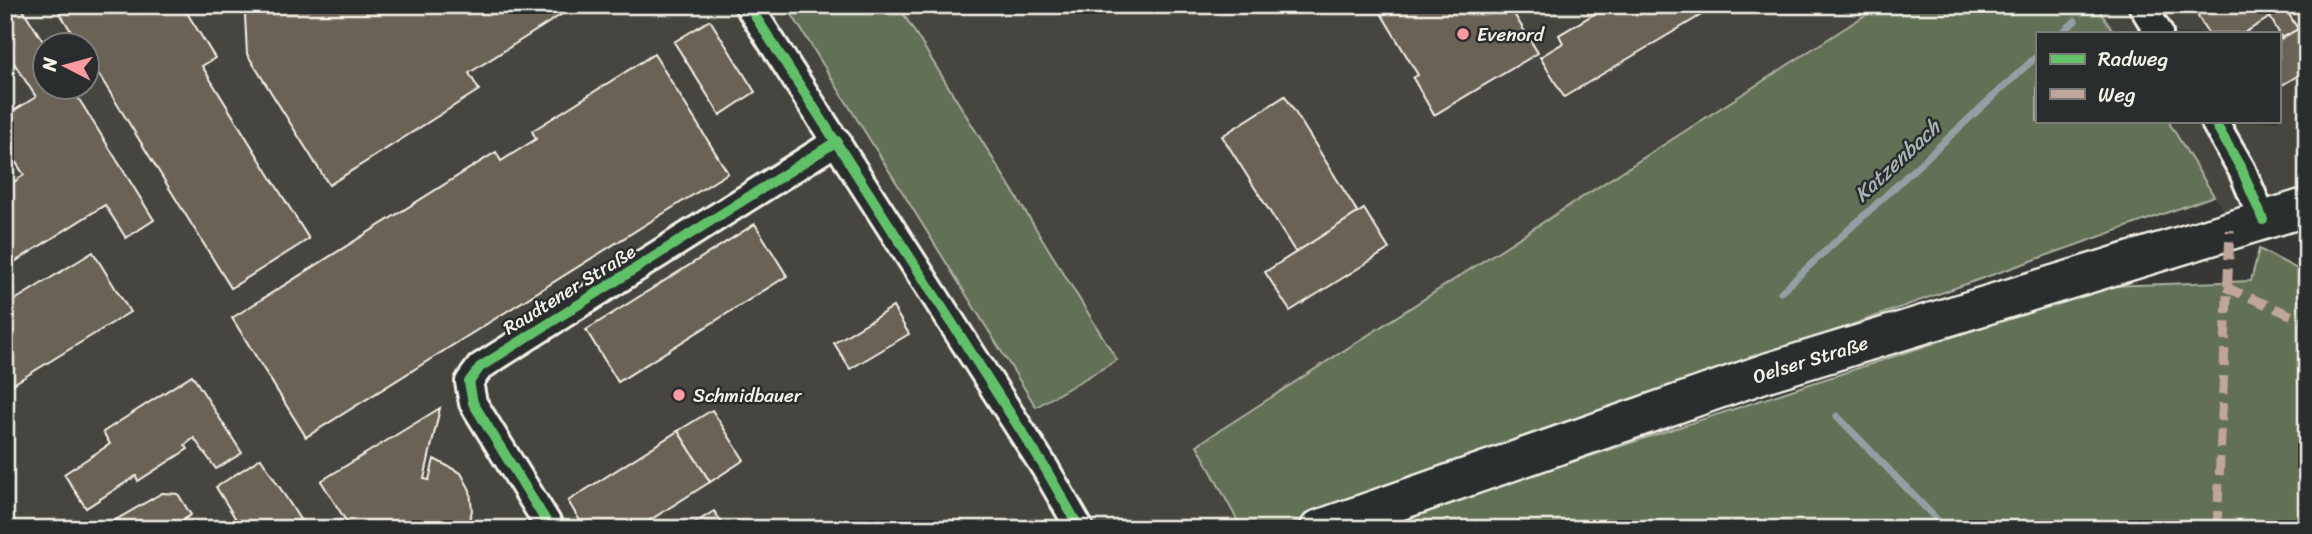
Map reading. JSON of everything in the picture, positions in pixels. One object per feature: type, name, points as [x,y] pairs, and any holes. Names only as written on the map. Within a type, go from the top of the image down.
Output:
[{"type":"main road","name":"Oelser Straße","points":[[1319,529],[1768,372],[2307,206]]},
{"type":"street","points":[[748,5],[1045,468],[1080,529]]},
{"type":"street","points":[[2142,5],[2158,32]]},
{"type":"street","points":[[2215,122],[2242,170],[2263,220]]},
{"type":"street","name":"Raudtener Straße","points":[[551,529],[473,403],[469,382],[480,367],[837,141]]},
{"type":"shaded area","points":[[5,5],[785,5],[1036,407],[1117,359],[898,5],[1881,5],[1197,444],[1242,529],[5,529]]},
{"type":"shaded area","points":[[2307,5],[2307,226],[2244,245],[2169,122],[2280,122],[2280,32],[2113,32],[2097,6]]},
{"type":"green space","points":[[786,5],[898,5],[1117,360],[1036,407]]},
{"type":"green space","points":[[1881,5],[2096,5],[2113,32],[2036,32],[2036,122],[2169,122],[2214,196],[1277,529],[1242,529],[1197,445]]},
{"type":"green space","points":[[2259,249],[2307,274],[2307,529],[1369,529],[2108,286],[2251,281]]},
{"type":"building","points":[[5,5],[20,5],[37,32],[32,32],[32,91],[5,49]]},
{"type":"building","points":[[55,5],[182,5],[215,58],[202,66],[309,239],[231,288],[102,80],[102,32],[71,32]]},
{"type":"building","points":[[260,5],[567,5],[570,9],[469,73],[479,90],[329,185],[247,54],[245,15]]},
{"type":"building","points":[[1376,5],[1528,5],[1514,14],[1538,53],[1434,115],[1413,78],[1418,75]]},
{"type":"building","points":[[1609,5],[1718,5],[1564,97],[1540,57],[1563,43],[1559,35]]},
{"type":"building","points":[[2191,5],[2290,5],[2246,32],[2207,32]]},
{"type":"building","points":[[2285,8],[2298,29],[2282,38],[2270,17]]},
{"type":"building","points":[[710,20],[755,92],[720,115],[674,42]]},
{"type":"building","points":[[2307,24],[2307,70],[2280,86],[2280,39]]},
{"type":"building","points":[[654,54],[728,173],[306,437],[232,318],[496,152],[501,161],[536,139],[532,131]]},
{"type":"building","points":[[1285,96],[1358,213],[1296,253],[1222,136]]},
{"type":"building","points":[[32,99],[32,102],[81,102],[154,220],[126,238],[105,205],[5,268],[5,188],[24,175],[5,145],[5,116]]},
{"type":"building","points":[[1364,209],[1389,249],[1290,311],[1265,272]]},
{"type":"building","points":[[755,224],[787,276],[618,382],[586,330]]},
{"type":"building","points":[[93,252],[130,312],[5,389],[5,306]]},
{"type":"building","points":[[893,307],[909,334],[850,369],[834,343]]},
{"type":"building","points":[[192,375],[242,453],[216,469],[194,438],[185,445],[188,449],[138,481],[136,476],[86,508],[64,474],[110,444],[103,432]]},
{"type":"building","points":[[440,408],[424,479],[429,480],[434,459],[461,473],[470,490],[472,511],[466,529],[351,529],[321,481]]},
{"type":"building","points":[[712,410],[744,460],[710,482],[678,431]]},
{"type":"building","points":[[678,431],[710,482],[636,529],[585,529],[568,501]]},
{"type":"building","points":[[261,458],[306,529],[242,529],[216,487]]},
{"type":"building","points":[[162,493],[178,494],[191,515],[169,529],[100,529]]},
{"type":"building","points":[[714,511],[726,529],[687,528]]},
{"type":"waterway","name":"Katzenbach","points":[[2063,32],[2075,21]]},
{"type":"waterway","name":"Katzenbach","points":[[1781,292],[2036,57]]},
{"type":"waterway","name":"Katzenbach","points":[[1837,416],[1946,529]]},
{"type":"marked path","points":[[2217,529],[2230,230]]},
{"type":"marked path","points":[[2225,287],[2307,322]]},
{"type":"cycle path","points":[[748,5],[1045,468],[1080,529]]},
{"type":"cycle path","points":[[2215,122],[2242,170],[2263,220]]},
{"type":"cycle path","points":[[551,529],[473,403],[469,382],[480,367],[837,141]]},
{"type":"place","name":"Evenord","points":[[1463,34]]},
{"type":"place","name":"Schmidbauer","points":[[679,395]]}]
